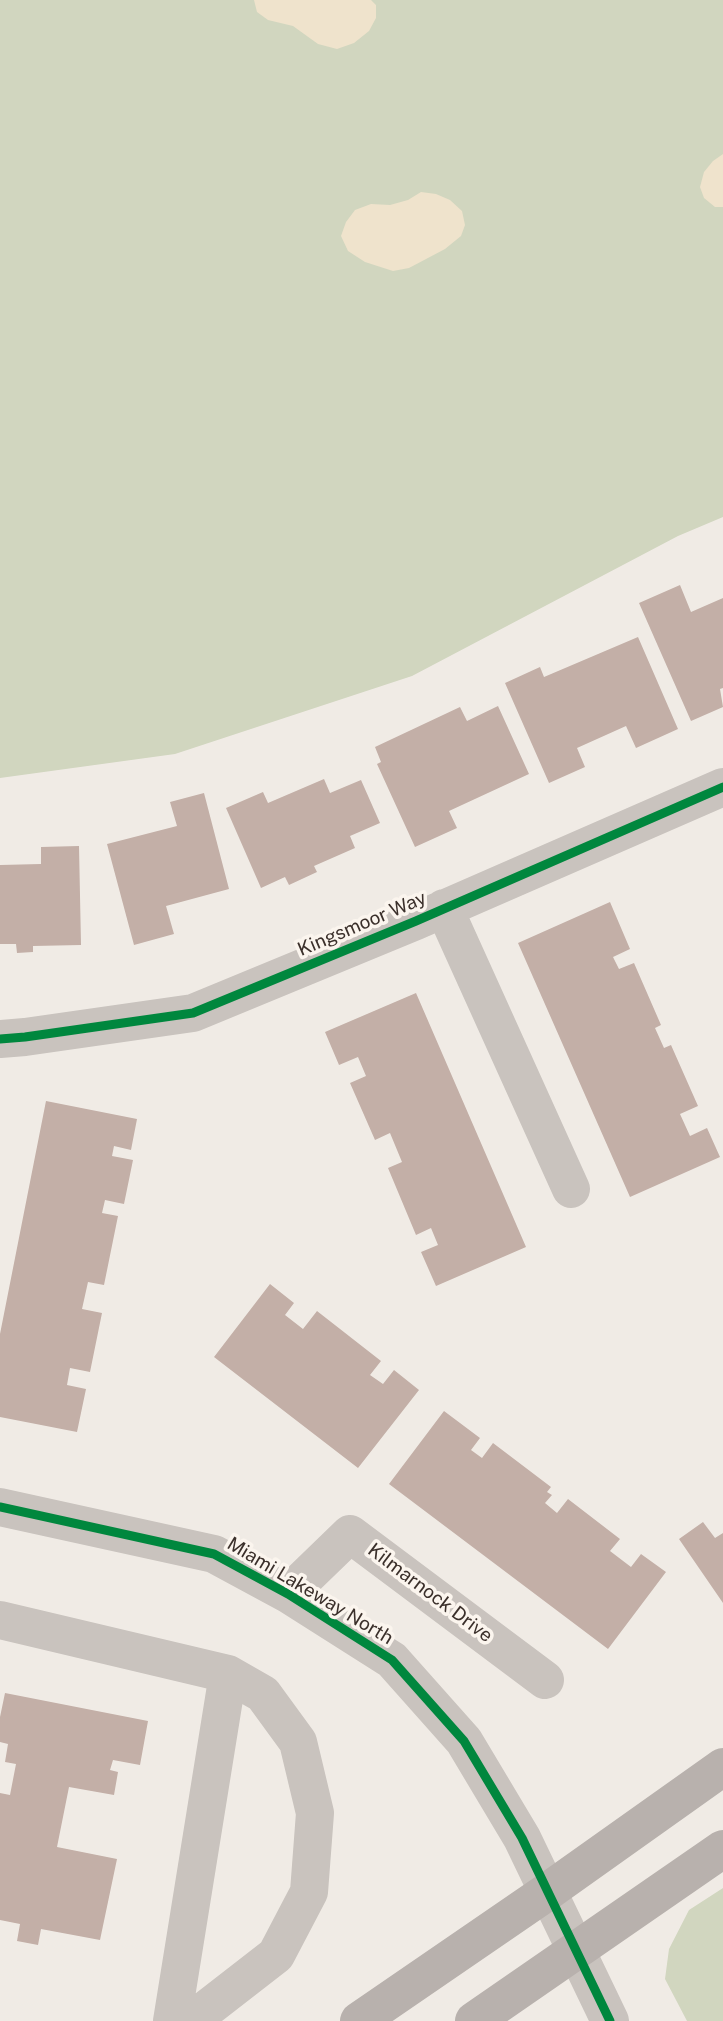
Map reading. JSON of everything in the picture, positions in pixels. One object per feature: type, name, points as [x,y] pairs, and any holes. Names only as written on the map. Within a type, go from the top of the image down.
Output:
[{"type":"main road","points":[[359,2021],[723,1767]]},
{"type":"main road","points":[[474,2021],[723,1849]]},
{"type":"street","name":"Kingsmoor Way","points":[[0,1039],[193,1013],[723,787]]},
{"type":"street","points":[[444,908],[571,1189]]},
{"type":"street","name":"Miami Lakeway North","points":[[0,1507],[214,1554],[288,1594],[392,1660],[464,1741],[522,1838],[610,2021]]},
{"type":"street","name":"Kilmarnock Drive","points":[[288,1594],[350,1534],[545,1681]]},
{"type":"street","points":[[0,1620],[228,1674],[263,1694],[298,1742],[315,1813],[309,1892],[276,1955],[191,2021]]},
{"type":"street","points":[[172,2021],[228,1674]]},
{"type":"green space","points":[[0,0],[723,0],[723,517],[678,536],[412,676],[175,754],[0,778]]},
{"type":"green space","points":[[723,1888],[723,2021],[687,2021],[665,1979],[669,1949],[689,1910]]},
{"type":"sand","points":[[254,0],[371,0],[376,5],[376,18],[369,31],[354,43],[337,49],[318,44],[293,26],[268,20],[257,12]]},
{"type":"sand","points":[[723,154],[723,207],[715,207],[704,198],[700,187],[704,172]]},
{"type":"sand","points":[[421,192],[450,200],[462,211],[465,225],[461,236],[445,249],[409,268],[393,271],[365,262],[348,251],[341,236],[346,222],[355,210],[371,204],[390,205],[408,200]]},
{"type":"building","points":[[680,585],[691,612],[723,598],[723,688],[720,689],[723,707],[691,721],[639,603]]},
{"type":"building","points":[[638,637],[678,729],[636,748],[626,726],[577,748],[585,767],[549,783],[505,683],[540,667],[544,677]]},
{"type":"building","points":[[498,706],[529,774],[449,811],[457,828],[415,847],[377,764],[381,762],[375,747],[460,707],[467,721]]},
{"type":"building","points":[[324,779],[330,793],[361,780],[380,823],[350,836],[355,848],[314,866],[317,872],[289,885],[285,877],[261,888],[226,808],[263,792],[268,803]]},
{"type":"building","points":[[204,793],[229,889],[166,906],[174,934],[134,945],[107,844],[177,826],[170,802]]},
{"type":"building","points":[[79,846],[81,945],[33,946],[33,952],[17,953],[16,944],[0,944],[0,865],[41,864],[41,847]]},
{"type":"building","points":[[610,902],[630,949],[613,957],[619,969],[634,963],[661,1025],[655,1028],[664,1048],[671,1045],[698,1106],[680,1114],[690,1136],[707,1128],[720,1157],[630,1197],[518,943]]},
{"type":"building","points":[[416,993],[526,1247],[436,1286],[421,1252],[438,1245],[431,1228],[416,1235],[388,1168],[402,1162],[390,1133],[375,1140],[350,1083],[366,1076],[358,1057],[339,1065],[325,1032]]},
{"type":"building","points":[[46,1101],[137,1119],[131,1150],[114,1146],[112,1156],[133,1160],[124,1204],[105,1200],[102,1213],[118,1216],[104,1285],[88,1282],[82,1309],[102,1313],[90,1372],[70,1368],[67,1385],[86,1389],[77,1432],[0,1417],[0,1334]]},
{"type":"building","points":[[270,1284],[294,1303],[285,1315],[303,1329],[317,1311],[381,1361],[370,1375],[383,1384],[394,1370],[419,1390],[358,1468],[214,1357]]},
{"type":"building","points":[[444,1411],[480,1438],[471,1450],[482,1458],[493,1443],[551,1487],[547,1492],[552,1495],[545,1503],[557,1513],[568,1499],[620,1539],[610,1551],[631,1567],[641,1554],[666,1572],[608,1649],[389,1484]]},
{"type":"building","points":[[703,1522],[715,1538],[723,1533],[723,1603],[679,1539]]},
{"type":"building","points":[[5,1693],[148,1721],[140,1765],[113,1760],[110,1770],[118,1772],[114,1795],[69,1787],[57,1847],[117,1859],[100,1940],[41,1929],[38,1945],[17,1941],[20,1924],[0,1920],[0,1793],[10,1795],[16,1764],[5,1762],[8,1744],[0,1742],[0,1717]]},
{"type":"cycle path","points":[[0,1039],[193,1013],[416,921],[723,787]]},
{"type":"cycle path","points":[[0,1507],[214,1554],[288,1594],[392,1660],[464,1741],[522,1838],[610,2021]]}]
